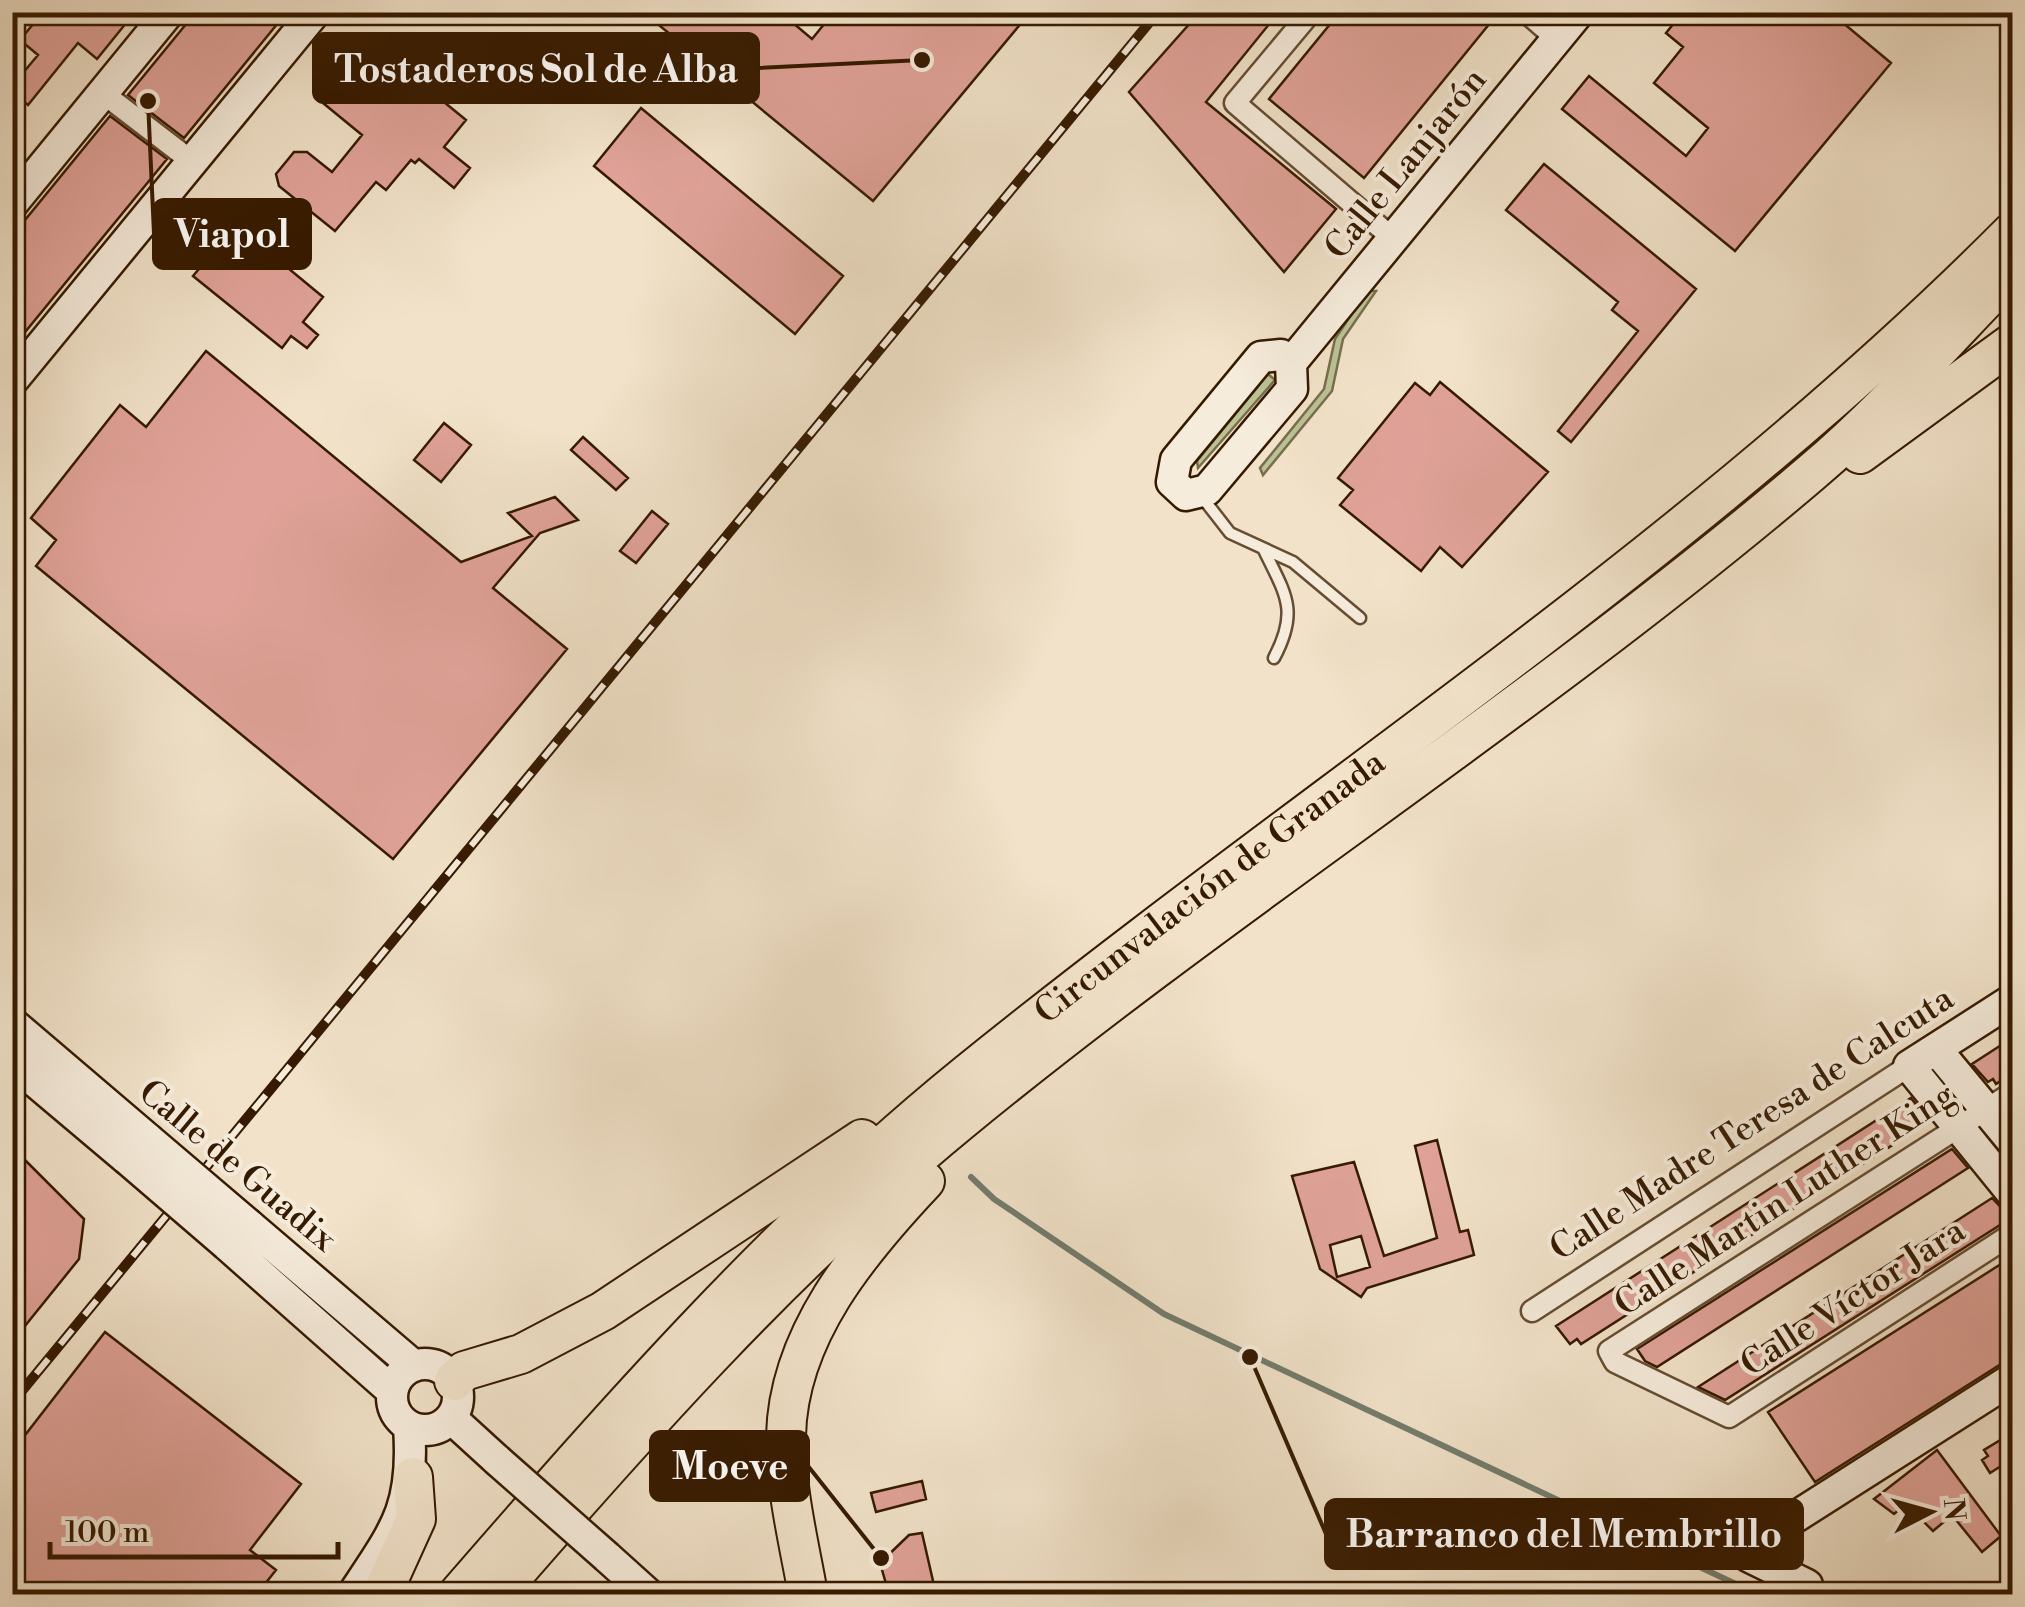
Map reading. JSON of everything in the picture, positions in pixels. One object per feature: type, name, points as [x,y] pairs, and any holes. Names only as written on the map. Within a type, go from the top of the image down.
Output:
[{"type":"highway","points":[[1909,334],[1928,297],[2012,202]]},
{"type":"highway","name":"Circunvalación de Granada","points":[[458,1594],[697,1326],[763,1258],[962,1078],[1165,920],[1594,600],[1766,461],[1909,334],[2012,232]]},
{"type":"highway","name":"Circunvalación de Granada","points":[[497,1594],[665,1404],[825,1239],[956,1124],[1159,968],[1570,668],[1811,473],[1891,398],[2012,272]]},
{"type":"highway","points":[[1891,398],[1927,380],[2012,299]]},
{"type":"highway","points":[[1811,473],[1866,451],[2012,343]]},
{"type":"highway","points":[[808,1594],[786,1435],[796,1376],[839,1281],[938,1167],[1010,1102],[1127,1010],[1159,968]]},
{"type":"highway","points":[[454,1380],[464,1371],[521,1354],[603,1311],[801,1183],[922,1095],[962,1078]]},
{"type":"highway","points":[[382,1594],[416,1518],[413,1477]]},
{"type":"street","points":[[12,204],[169,12]]},
{"type":"street","points":[[12,381],[316,12]]},
{"type":"street","name":"Calle Lanjarón","points":[[1311,12],[1234,103],[1382,228]]},
{"type":"street","name":"Calle Lanjarón","points":[[1286,359],[1261,357],[1176,460],[1172,482],[1186,496],[1207,490],[1292,389],[1286,359],[1382,228],[1548,24],[1579,12]]},
{"type":"street","name":"Calle Lanjarón","points":[[1286,359],[1548,24]]},
{"type":"street","points":[[104,94],[194,163]]},
{"type":"street","name":"Calle Madre Teresa de Calcuta","points":[[1532,1310],[2012,1000]]},
{"type":"street","name":"Calle de Guadix","points":[[12,1023],[138,1149],[238,1235],[414,1366]]},
{"type":"street","points":[[1936,1049],[2012,1141]]},
{"type":"street","name":"Calle de Guadix","points":[[12,1062],[138,1149]]},
{"type":"street","points":[[1909,1066],[2012,1193]]},
{"type":"street","name":"Calle Martin Luther King","points":[[1729,1416],[1615,1362],[1609,1352],[2012,1093]]},
{"type":"street","name":"Calle Víctor Jara","points":[[1729,1416],[2012,1234]]},
{"type":"street","name":"Calle de Guadix","points":[[238,1235],[392,1392]]},
{"type":"street","points":[[432,1364],[454,1380],[458,1400],[451,1418],[436,1429],[409,1426],[395,1412],[392,1392],[404,1372],[414,1366],[432,1364]]},
{"type":"street","points":[[1748,1556],[1756,1542],[2012,1379]]},
{"type":"street","points":[[451,1418],[648,1594]]},
{"type":"street","points":[[353,1594],[394,1532],[413,1477],[409,1426]]},
{"type":"street","points":[[1706,1535],[1812,1591]]},
{"type":"lane","points":[[1198,493],[1230,534],[1294,562],[1360,618]]},
{"type":"lane","points":[[1264,549],[1289,600],[1289,630],[1274,658]]},
{"type":"green space","points":[[1367,291],[1376,291],[1343,339],[1332,391],[1263,475],[1260,468],[1324,389],[1335,339]]},
{"type":"green space","points":[[1268,374],[1275,380],[1198,468],[1197,461]]},
{"type":"building","points":[[43,12],[116,12],[127,22],[97,59],[78,43],[28,105],[12,92],[12,86],[38,55],[20,40]]},
{"type":"building","points":[[196,12],[287,12],[184,138],[128,95]]},
{"type":"building","points":[[643,12],[780,12],[812,39],[834,12],[1013,12],[1023,21],[873,201]]},
{"type":"building","points":[[1200,12],[1279,12],[1206,102],[1336,209],[1284,272],[1129,92]]},
{"type":"building","points":[[1340,12],[1499,12],[1364,178],[1269,99]]},
{"type":"building","points":[[1683,12],[1830,12],[1891,63],[1735,251],[1562,109],[1589,76],[1686,156],[1708,128],[1654,83],[1683,47],[1666,33]]},
{"type":"building","points":[[363,54],[402,86],[411,75],[466,120],[444,147],[470,168],[454,188],[419,159],[415,163],[411,160],[386,190],[376,182],[335,231],[279,186],[276,174],[294,152],[307,152],[332,172],[362,135],[323,103]]},
{"type":"building","points":[[641,108],[843,276],[795,334],[594,166]]},
{"type":"building","points":[[110,116],[167,159],[12,348],[12,236]]},
{"type":"building","points":[[1544,164],[1696,289],[1571,442],[1558,431],[1638,331],[1612,310],[1618,302],[1506,210]]},
{"type":"building","points":[[236,225],[323,297],[303,322],[318,335],[307,348],[291,336],[282,348],[193,276]]},
{"type":"building","points":[[206,351],[461,562],[532,536],[508,513],[555,497],[578,520],[540,533],[493,588],[567,649],[393,859],[36,566],[56,540],[31,518],[120,405],[146,427]]},
{"type":"building","points":[[1440,382],[1548,472],[1462,567],[1440,547],[1421,571],[1340,505],[1353,490],[1338,478],[1415,383],[1430,395]]},
{"type":"building","points":[[444,423],[471,445],[441,482],[414,460]]},
{"type":"building","points":[[583,437],[628,478],[616,490],[571,450]]},
{"type":"building","points":[[652,511],[668,524],[636,563],[620,551]]},
{"type":"building","points":[[2012,1038],[2012,1073],[1996,1084],[1993,1079],[1988,1082],[1972,1064]]},
{"type":"building","points":[[1911,1098],[1926,1117],[1916,1130],[1581,1344],[1577,1339],[1570,1344],[1556,1326]]},
{"type":"building","points":[[1437,1140],[1460,1232],[1468,1230],[1474,1255],[1367,1288],[1361,1297],[1320,1269],[1292,1176],[1354,1162],[1384,1256],[1437,1238],[1415,1146]],"holes":[[[1361,1236],[1370,1267],[1337,1277],[1330,1245]]]},
{"type":"building","points":[[12,1147],[84,1219],[79,1259],[12,1342]]},
{"type":"building","points":[[1952,1149],[1968,1168],[1657,1367],[1645,1361],[1637,1349]]},
{"type":"building","points":[[1992,1198],[2011,1218],[1725,1400],[1698,1387]]},
{"type":"building","points":[[2012,1257],[2012,1357],[1815,1482],[1768,1412]]},
{"type":"building","points":[[105,1332],[301,1484],[250,1550],[276,1570],[257,1594],[12,1594],[12,1452]]},
{"type":"building","points":[[2012,1433],[2012,1459],[1990,1473],[1982,1460],[1988,1456],[1984,1450]]},
{"type":"building","points":[[1937,1450],[2001,1536],[1982,1552],[1952,1515],[1933,1531],[1906,1504],[1894,1514],[1874,1499]]},
{"type":"building","points":[[922,1481],[926,1499],[876,1512],[871,1493]]},
{"type":"building","points":[[922,1533],[936,1594],[889,1594],[880,1563],[909,1535]]},
{"type":"waterway","points":[[971,1177],[994,1199],[1164,1314],[1757,1594]]},
{"type":"railway","points":[[12,1403],[1158,12]]},
{"type":"place","name":"Tostaderos Sol de Alba","points":[[922,60]]},
{"type":"place","name":"Viapol","points":[[148,101]]},
{"type":"place","name":"Barranco del Membrillo","points":[[1250,1357]]},
{"type":"place","name":"Moeve","points":[[881,1558]]}]
